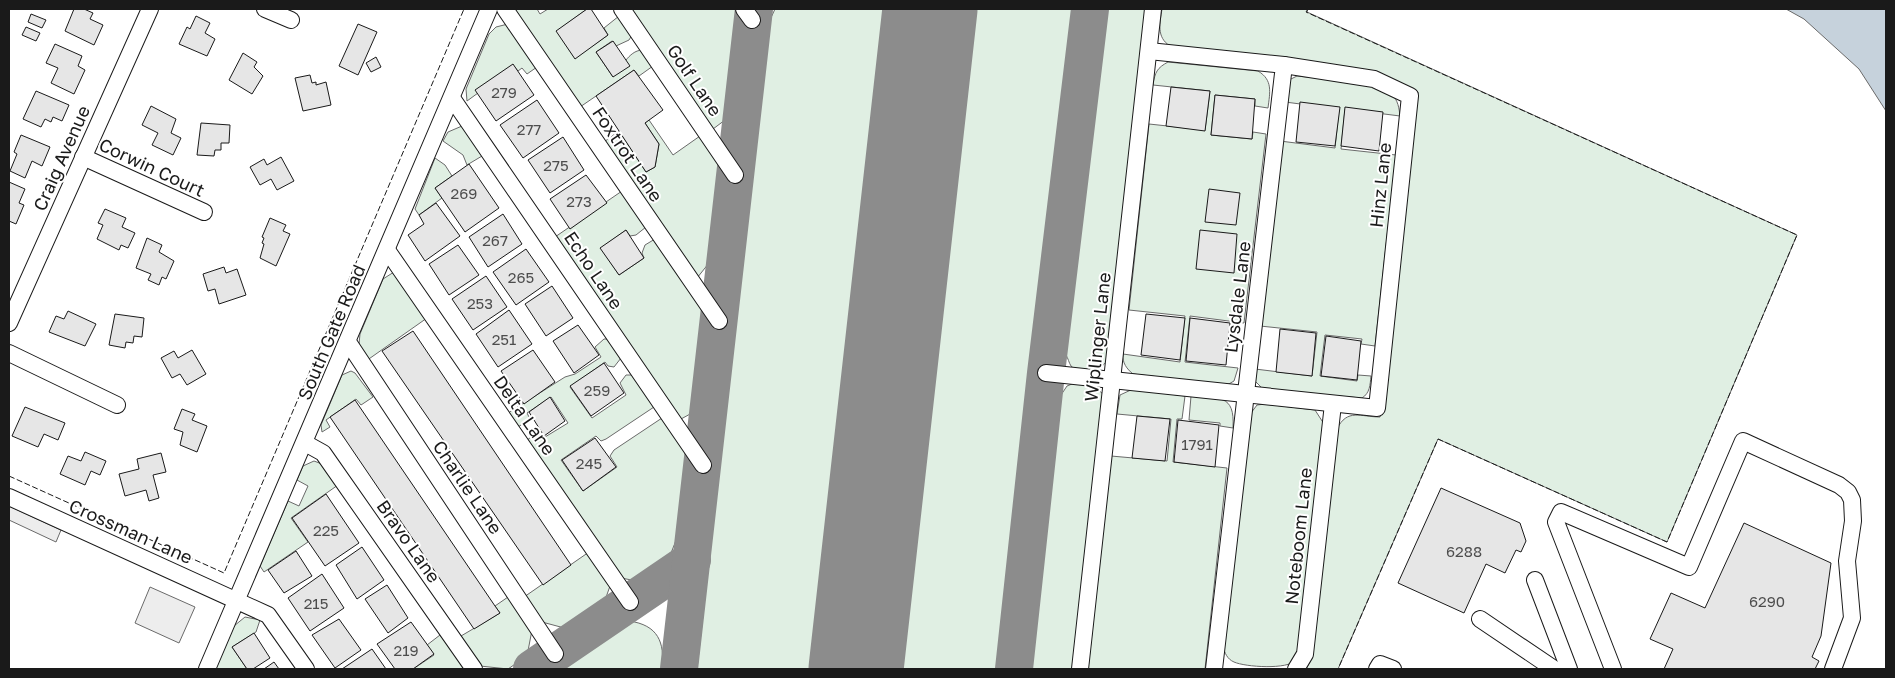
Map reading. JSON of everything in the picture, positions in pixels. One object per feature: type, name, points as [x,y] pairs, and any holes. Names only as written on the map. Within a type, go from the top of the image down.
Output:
[{"type":"street","name":"Craig Avenue","points":[[9,323],[150,9]]},
{"type":"street","points":[[265,9],[291,20]]},
{"type":"street","name":"South Gate Road","points":[[207,669],[489,9]]},
{"type":"street","name":"Foxtrot Lane","points":[[505,9],[719,321]]},
{"type":"street","name":"Golf Lane","points":[[622,9],[735,175]]},
{"type":"street","name":"Wiplinger Lane","points":[[1080,669],[1153,9]]},
{"type":"street","points":[[1149,50],[1284,65]]},
{"type":"street","name":"Lysdale Lane","points":[[1214,669],[1284,65]]},
{"type":"street","name":"Hinz Lane","points":[[1284,65],[1374,79],[1410,96],[1377,408],[1333,404]]},
{"type":"street","name":"Echo Lane","points":[[452,98],[702,465]]},
{"type":"street","name":"Corwin Court","points":[[83,157],[204,212]]},
{"type":"street","name":"Delta Lane","points":[[387,250],[630,602]]},
{"type":"street","name":"Charlie Lane","points":[[348,342],[554,654]]},
{"type":"street","points":[[9,353],[117,405]]},
{"type":"street","points":[[1046,373],[1333,404]]},
{"type":"street","name":"Noteboom Lane","points":[[1296,669],[1305,654],[1333,404]]},
{"type":"street","points":[[1613,669],[1556,522],[1561,512],[1689,567],[1743,441],[1839,485],[1848,492],[1852,500],[1853,521],[1847,561],[1852,618],[1833,669]]},
{"type":"street","name":"Bravo Lane","points":[[305,443],[323,452],[474,669]]},
{"type":"street","name":"Crossman Lane","points":[[9,497],[268,615],[306,669]]},
{"type":"street","points":[[1534,580],[1570,669]]},
{"type":"street","points":[[1480,618],[1554,669]]},
{"type":"street","points":[[1378,669],[1380,664],[1393,669]]},
{"type":"green space","points":[[513,9],[537,9],[540,14],[548,9],[587,9],[557,31],[575,58],[608,35],[604,28],[619,16],[632,35],[629,40],[616,46],[612,41],[596,52],[613,77],[629,57],[637,51],[642,50],[653,66],[639,76],[634,70],[580,107]]},
{"type":"green space","points":[[631,9],[736,9],[725,120],[713,129]]},
{"type":"green space","points":[[775,9],[897,9],[823,669],[697,669],[769,22]]},
{"type":"green space","points":[[962,9],[1077,9],[1003,669],[889,669]]},
{"type":"green space","points":[[1104,9],[1148,9],[1108,358],[1097,369],[1081,372],[1071,366],[1066,355]]},
{"type":"green space","points":[[1162,9],[1308,9],[1307,12],[1797,235],[1667,542],[1438,439],[1338,669],[1306,669],[1312,658],[1337,429],[1345,418],[1350,416],[1380,417],[1418,92],[1368,70],[1170,46],[1161,34]]},
{"type":"green space","points":[[508,24],[537,67],[527,74],[522,68],[518,71],[513,65],[476,90],[478,93],[467,101],[466,89],[489,34],[496,27]]},
{"type":"green space","points":[[1168,62],[1258,71],[1266,78],[1269,87],[1268,108],[1255,106],[1255,99],[1215,95],[1211,135],[1252,139],[1253,132],[1266,134],[1244,323],[1190,316],[1185,362],[1238,368],[1234,381],[1227,385],[1133,374],[1123,360],[1123,354],[1180,362],[1185,316],[1129,310],[1149,124],[1205,130],[1210,91],[1153,85],[1157,71]]},
{"type":"green space","points":[[1297,76],[1346,81],[1372,86],[1392,95],[1399,107],[1400,116],[1345,109],[1341,149],[1396,155],[1375,346],[1361,344],[1362,339],[1325,335],[1320,376],[1357,381],[1358,375],[1371,376],[1368,391],[1362,398],[1264,390],[1255,381],[1255,369],[1312,376],[1317,332],[1260,326],[1280,141],[1335,148],[1339,109],[1285,102],[1289,80]]},
{"type":"green space","points":[[649,120],[673,155],[700,136],[720,163],[709,263],[697,278],[604,142],[619,131],[646,172],[655,167],[659,144],[645,123]]},
{"type":"green space","points":[[462,126],[482,156],[467,165],[463,155],[443,141],[448,132]]},
{"type":"green space","points":[[435,158],[445,165],[452,176],[435,188],[442,198],[419,215],[415,209]]},
{"type":"green space","points":[[622,191],[646,227],[636,235],[630,236],[626,230],[601,248],[619,275],[644,258],[642,253],[645,245],[655,239],[703,311],[692,413],[681,419],[555,237]]},
{"type":"green space","points":[[394,272],[427,318],[366,361],[359,344],[360,334],[383,279]]},
{"type":"green space","points":[[604,339],[608,339],[621,358],[614,367],[608,366],[605,362],[570,387],[592,418],[626,395],[620,383],[626,375],[632,375],[654,407],[606,439],[601,441],[596,436],[561,460],[583,491],[617,467],[610,456],[614,450],[662,418],[686,454],[677,538],[671,553],[637,581],[621,578],[527,440],[540,431],[545,437],[568,423],[551,397],[527,413],[530,419],[518,427],[508,413],[601,357],[595,347]]},
{"type":"green space","points":[[351,371],[355,373],[373,397],[361,405],[356,399],[326,420],[330,427],[322,432],[321,425],[342,375]]},
{"type":"green space","points":[[1077,382],[1093,385],[1104,395],[1073,669],[1030,669],[1061,395],[1067,386]]},
{"type":"green space","points":[[1133,389],[1185,396],[1182,419],[1177,419],[1173,462],[1227,468],[1205,669],[1088,669],[1111,456],[1167,461],[1171,419],[1117,414],[1120,395]]},
{"type":"green space","points":[[1191,396],[1217,398],[1228,403],[1233,417],[1233,428],[1220,426],[1220,423],[1189,420]]},
{"type":"green space","points":[[1265,404],[1315,410],[1324,424],[1300,649],[1296,660],[1291,663],[1266,667],[1234,662],[1228,658],[1223,647],[1251,413],[1257,405]]},
{"type":"green space","points":[[314,461],[322,464],[338,485],[291,518],[308,542],[264,572],[260,566],[288,501],[299,506],[308,486],[297,480],[303,466]]},
{"type":"green space","points":[[589,552],[610,586],[604,603],[568,629],[542,622],[524,597]]},
{"type":"green space","points":[[508,597],[532,630],[527,656],[508,669],[480,666],[461,636],[500,613],[495,606]]},
{"type":"green space","points":[[245,617],[260,620],[256,632],[232,647],[247,669],[214,669],[234,626]]},
{"type":"green space","points":[[629,621],[647,626],[658,636],[663,659],[662,669],[554,669]]},
{"type":"green space","points":[[440,635],[465,669],[413,669],[434,655],[427,645]]},
{"type":"shaded area","points":[[1786,9],[1886,9],[1886,111],[1859,69],[1804,19]]},
{"type":"shaded area","points":[[9,506],[61,530],[56,542],[9,520]]},
{"type":"shaded area","points":[[150,587],[195,607],[179,643],[135,623]]},
{"type":"building","points":[[74,9],[84,9],[93,13],[90,19],[103,25],[94,45],[65,31]]},
{"type":"building","points":[[587,9],[591,9],[608,35],[575,59],[556,31]]},
{"type":"building","points":[[31,14],[46,20],[42,28],[28,22]]},
{"type":"building","points":[[196,16],[210,23],[205,33],[215,39],[207,56],[179,44],[187,27],[190,29]]},
{"type":"building","points":[[358,24],[377,32],[358,75],[339,66]]},
{"type":"building","points":[[26,27],[40,33],[36,41],[22,35]]},
{"type":"building","points":[[613,41],[630,66],[613,77],[596,52]]},
{"type":"building","points":[[55,44],[82,56],[78,66],[85,70],[74,94],[51,83],[58,68],[46,63]]},
{"type":"building","points":[[243,53],[257,62],[254,67],[263,76],[252,94],[229,80]]},
{"type":"building","points":[[376,57],[381,67],[371,72],[366,63]]},
{"type":"building","points":[[513,64],[534,95],[496,121],[475,90]]},
{"type":"building","points":[[634,70],[663,110],[645,123],[659,144],[655,167],[646,172],[596,96]]},
{"type":"building","points":[[310,75],[312,83],[316,82],[316,85],[326,82],[331,105],[303,111],[295,78]]},
{"type":"building","points":[[1171,87],[1210,91],[1205,131],[1166,126]]},
{"type":"building","points":[[36,91],[69,105],[62,121],[53,117],[51,122],[45,119],[41,127],[23,119]]},
{"type":"building","points":[[1215,95],[1255,99],[1252,139],[1211,135]]},
{"type":"building","points":[[537,100],[559,133],[523,158],[500,125]]},
{"type":"building","points":[[1300,102],[1340,107],[1335,146],[1296,142]]},
{"type":"building","points":[[151,106],[176,119],[171,133],[181,138],[173,155],[152,145],[158,133],[142,125]]},
{"type":"building","points":[[1345,107],[1383,112],[1379,151],[1341,146]]},
{"type":"building","points":[[201,123],[230,125],[229,143],[221,143],[221,150],[215,150],[214,156],[197,155]]},
{"type":"building","points":[[21,135],[50,147],[42,166],[32,161],[25,178],[10,171],[17,154],[14,152]]},
{"type":"building","points":[[563,137],[584,170],[550,193],[528,160]]},
{"type":"building","points":[[281,157],[294,181],[277,190],[271,179],[260,185],[250,167],[264,159],[267,165]]},
{"type":"building","points":[[469,164],[499,208],[465,232],[435,188]]},
{"type":"building","points":[[586,175],[607,203],[570,229],[550,199]]},
{"type":"building","points":[[9,182],[25,189],[19,203],[24,205],[16,224],[9,221]]},
{"type":"building","points":[[1209,189],[1240,193],[1236,225],[1205,222]]},
{"type":"building","points":[[436,203],[460,236],[425,261],[408,235],[424,224],[419,215]]},
{"type":"building","points":[[105,209],[126,218],[122,227],[135,233],[128,248],[121,245],[119,250],[97,239],[103,225],[98,223]]},
{"type":"building","points":[[503,214],[522,244],[488,267],[469,237]]},
{"type":"building","points":[[270,218],[286,225],[283,231],[290,234],[276,266],[260,258],[264,244],[262,243],[264,238],[262,237]]},
{"type":"building","points":[[626,230],[644,258],[619,275],[600,248]]},
{"type":"building","points":[[1200,230],[1237,234],[1234,273],[1196,269]]},
{"type":"building","points":[[147,238],[162,245],[159,252],[174,261],[166,279],[162,277],[159,285],[148,280],[151,274],[136,268]]},
{"type":"building","points":[[458,245],[479,275],[449,295],[429,264]]},
{"type":"building","points":[[526,249],[549,282],[516,305],[493,272]]},
{"type":"building","points":[[224,267],[226,273],[237,269],[246,295],[219,304],[215,289],[208,291],[203,274]]},
{"type":"building","points":[[486,276],[507,307],[473,330],[452,299]]},
{"type":"building","points":[[552,286],[573,318],[546,336],[525,304]]},
{"type":"building","points":[[509,310],[532,344],[498,367],[476,334]]},
{"type":"building","points":[[68,311],[96,324],[85,346],[49,332],[56,316],[64,319]]},
{"type":"building","points":[[115,314],[144,318],[142,337],[134,336],[133,343],[126,342],[125,348],[109,345]]},
{"type":"building","points":[[1146,314],[1185,318],[1180,360],[1141,355]]},
{"type":"building","points":[[1190,318],[1230,323],[1226,365],[1186,361]]},
{"type":"building","points":[[578,325],[599,355],[574,373],[553,341]]},
{"type":"building","points":[[1280,329],[1316,333],[1312,376],[1276,372]]},
{"type":"building","points":[[413,331],[571,565],[543,585],[382,351]]},
{"type":"building","points":[[1326,336],[1361,341],[1357,380],[1321,376]]},
{"type":"building","points":[[192,350],[206,374],[187,385],[180,374],[172,378],[161,358],[174,351],[178,358]]},
{"type":"building","points":[[533,350],[555,382],[524,404],[501,371]]},
{"type":"building","points":[[604,363],[624,393],[591,416],[570,386]]},
{"type":"building","points":[[550,397],[565,421],[544,436],[529,412]]},
{"type":"building","points":[[355,400],[500,613],[474,629],[330,417]]},
{"type":"building","points":[[25,407],[65,423],[58,440],[44,434],[38,447],[12,436]]},
{"type":"building","points":[[182,409],[195,414],[192,420],[207,426],[197,452],[180,445],[183,432],[174,429]]},
{"type":"building","points":[[1137,416],[1170,419],[1165,461],[1132,458]]},
{"type":"building","points":[[1178,420],[1219,425],[1215,467],[1174,462]]},
{"type":"building","points":[[595,438],[616,467],[583,491],[562,460]]},
{"type":"building","points":[[85,452],[106,461],[100,475],[91,471],[85,485],[60,474],[68,456],[81,461]]},
{"type":"building","points":[[161,453],[166,472],[153,475],[159,498],[149,501],[146,490],[125,496],[119,474],[139,469],[137,459]]},
{"type":"building","points":[[1441,488],[1520,523],[1526,541],[1521,552],[1516,550],[1505,573],[1486,564],[1464,613],[1398,583]]},
{"type":"building","points":[[326,494],[359,543],[325,566],[292,518]]},
{"type":"building","points":[[1744,523],[1831,563],[1821,636],[1812,657],[1819,661],[1815,669],[1664,669],[1673,649],[1650,639],[1671,593],[1705,608]]},
{"type":"building","points":[[362,547],[384,580],[357,599],[336,565]]},
{"type":"building","points":[[296,551],[312,576],[284,593],[268,570]]},
{"type":"building","points":[[322,574],[344,608],[310,631],[288,598]]},
{"type":"building","points":[[387,585],[408,618],[388,633],[365,599]]},
{"type":"building","points":[[339,619],[361,650],[335,668],[312,635]]},
{"type":"building","points":[[411,622],[434,654],[413,669],[395,669],[377,644]]},
{"type":"building","points":[[254,633],[270,658],[253,669],[247,669],[232,647]]},
{"type":"building","points":[[372,649],[386,669],[342,669]]},
{"type":"building","points":[[274,662],[279,669],[264,669]]},
{"type":"taxiway","points":[[679,669],[754,9]]},
{"type":"taxiway","points":[[1014,669],[1046,373],[1090,9]]},
{"type":"taxiway","points":[[532,669],[692,560]]},
{"type":"runway","points":[[856,669],[930,9]]},
{"type":"fence","points":[[9,476],[224,573],[464,9]]},
{"type":"fence","points":[[1308,9],[1306,12],[1797,235],[1667,542],[1438,439],[1338,669]]}]
